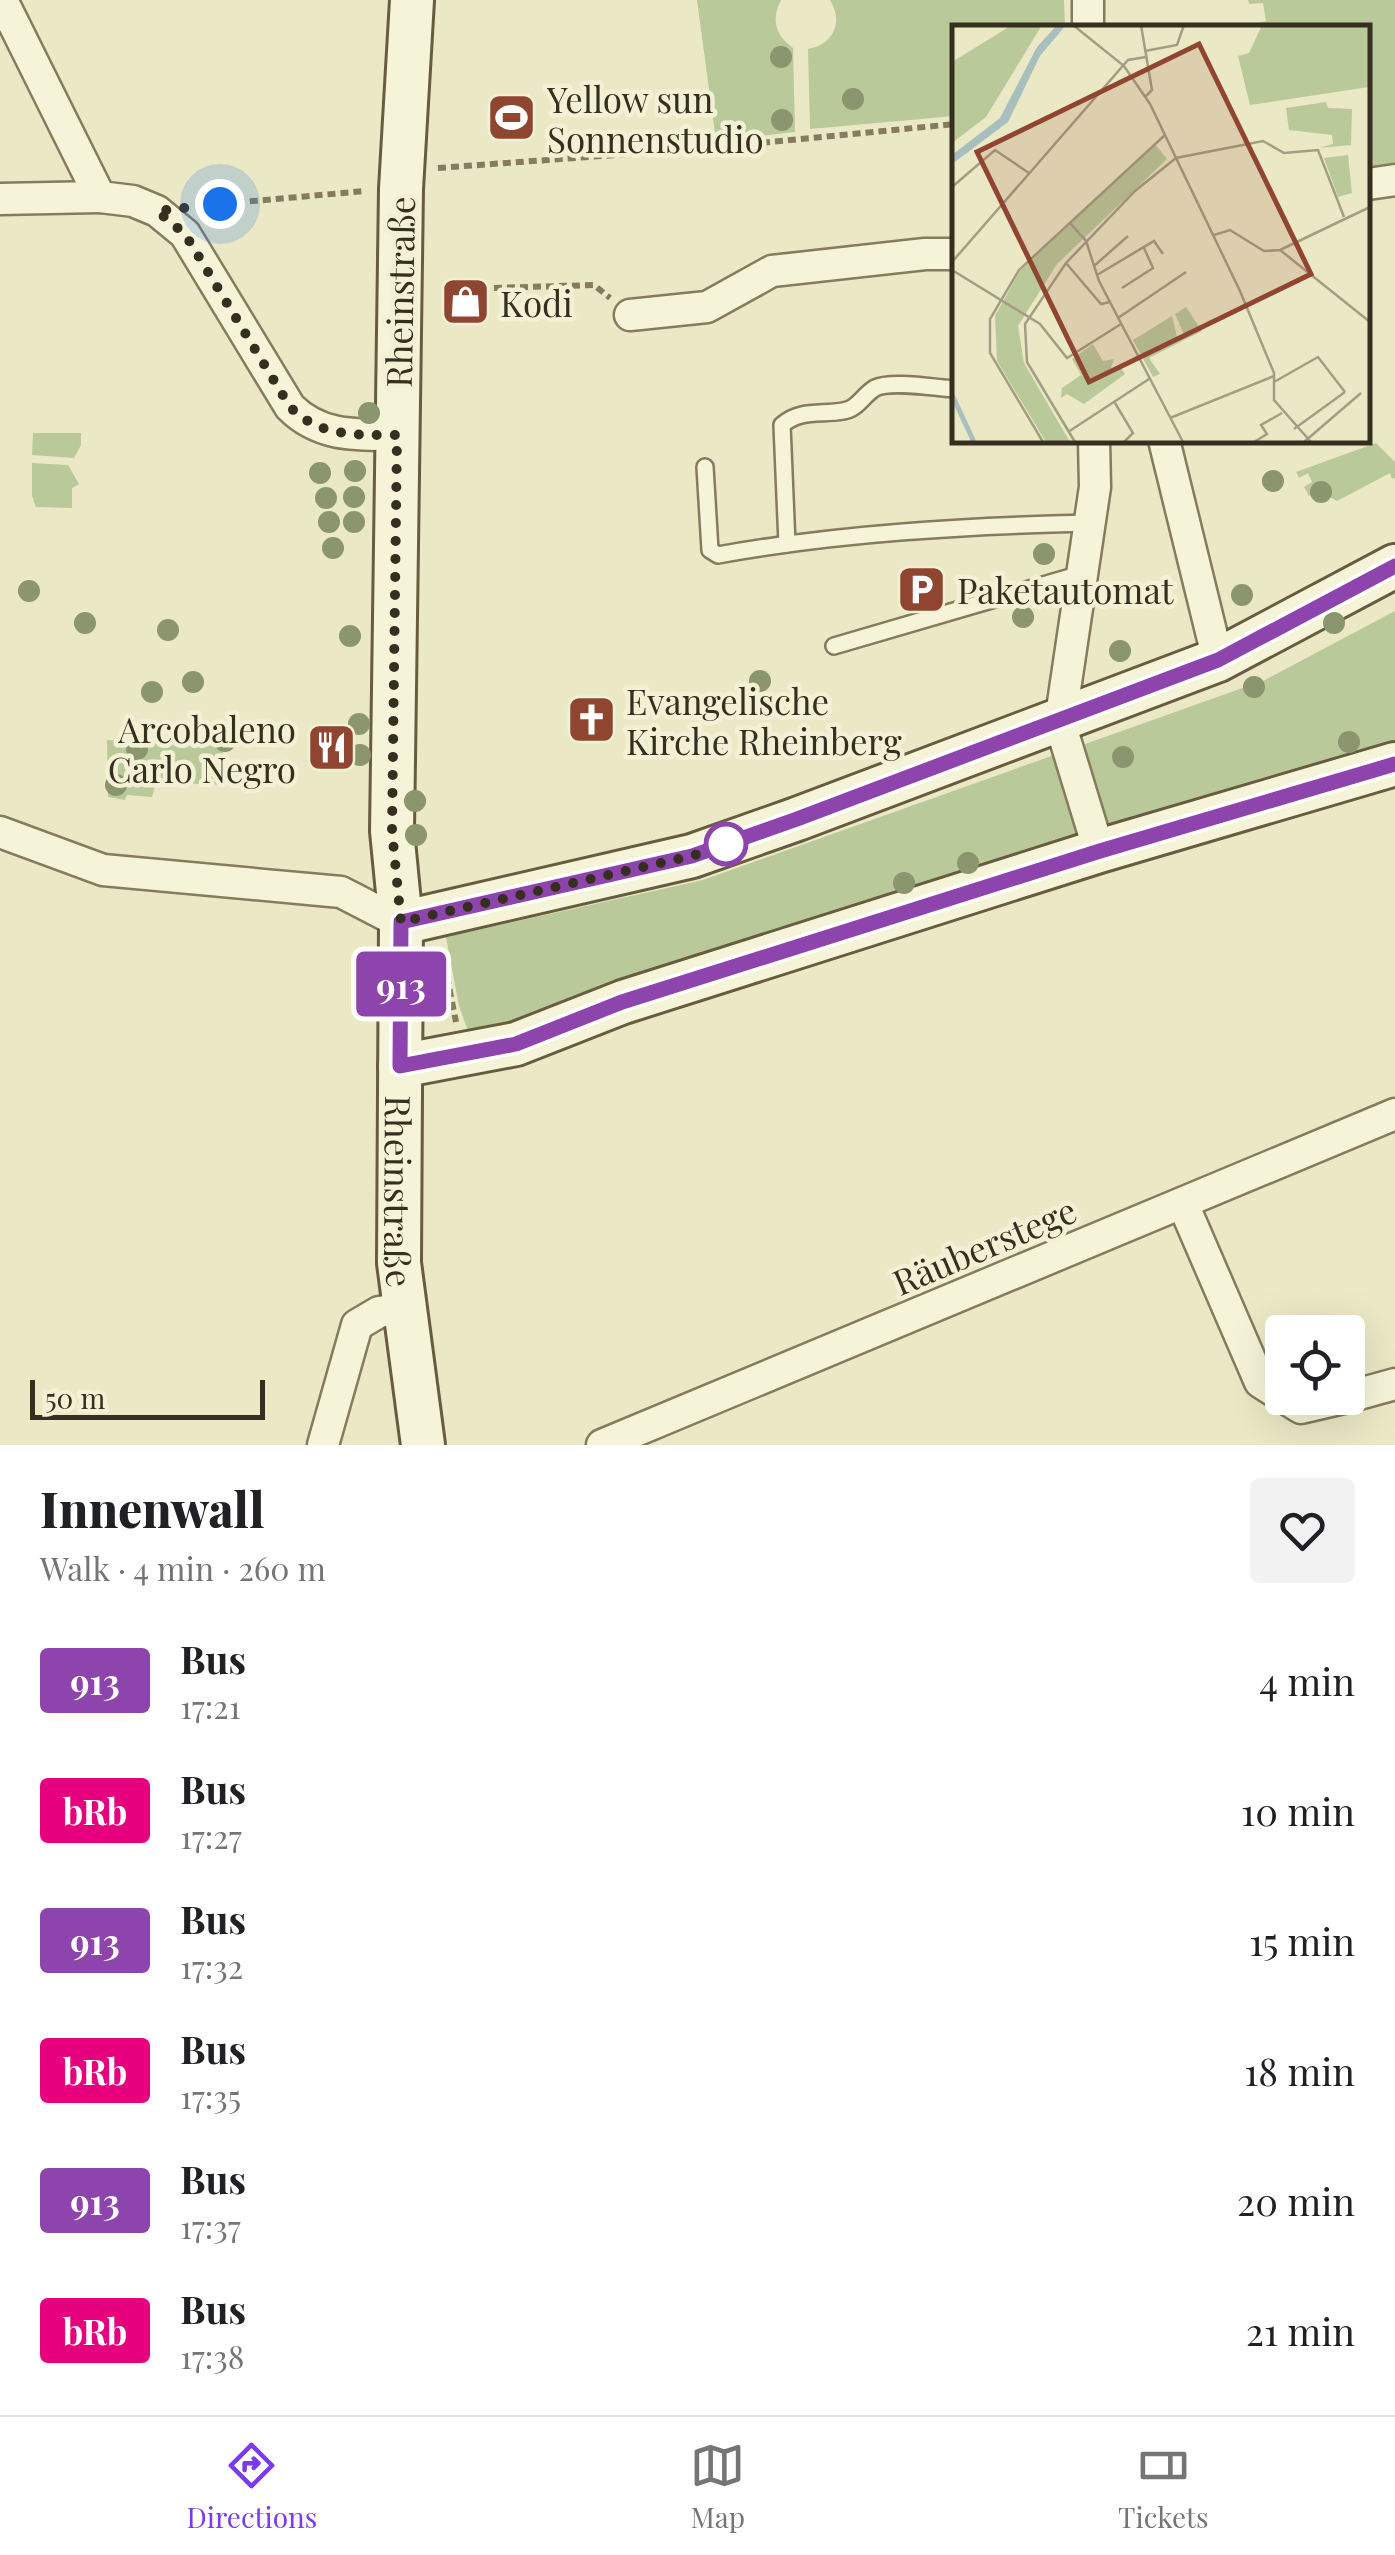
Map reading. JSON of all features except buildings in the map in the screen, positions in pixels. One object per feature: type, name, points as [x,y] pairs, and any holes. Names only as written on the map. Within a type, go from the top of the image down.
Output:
[{"type":"street","points":[[2,0],[100,197]]},
{"type":"street","name":"Rheinstraße","points":[[323,1445],[357,1325],[379,1312],[404,1308],[400,1263],[401,922],[392,831],[401,180],[412,0]]},
{"type":"street","points":[[1370,184],[1395,180]]},
{"type":"street","points":[[0,200],[100,197],[132,201],[157,211],[185,234],[290,407],[305,422],[320,430],[344,434],[397,435]]},
{"type":"street","points":[[630,314],[708,306],[772,271],[952,254]]},
{"type":"street","points":[[1094,442],[1094,487],[1084,573],[1060,722],[1100,851]]},
{"type":"street","points":[[1164,442],[1218,660]]},
{"type":"street","points":[[0,832],[103,870],[341,892],[401,922],[692,856],[1218,660],[1395,566]]},
{"type":"street","points":[[400,1066],[516,1044],[622,1002],[1100,851],[1395,764]]},
{"type":"street","name":"Räuberstege","points":[[602,1445],[1395,1114]]},
{"type":"street","points":[[1183,1204],[1260,1382],[1265,1385]]},
{"type":"street","points":[[404,1308],[423,1445]]},
{"type":"street","points":[[1365,1392],[1395,1384]]},
{"type":"lane","points":[[787,544],[781,457],[782,425],[787,420],[811,412],[847,411],[873,389],[884,385],[952,389]]},
{"type":"lane","points":[[704,467],[710,550],[718,555],[787,544],[1014,524],[1089,522]]},
{"type":"lane","points":[[834,646],[1084,573]]},
{"type":"path","points":[[157,211],[401,180],[952,124]]},
{"type":"path","points":[[494,288],[594,285],[630,314]]},
{"type":"green space","points":[[697,0],[781,0],[776,20],[779,32],[793,48],[795,132],[716,141]]},
{"type":"green space","points":[[830,0],[1064,0],[1065,25],[952,25],[952,116],[810,129],[808,49],[830,38],[836,24]]},
{"type":"green space","points":[[1248,0],[1395,0],[1395,165],[1370,170],[1370,25],[1248,25],[1266,21],[1263,3],[1249,4]]},
{"type":"green space","points":[[33,433],[81,433],[81,445],[74,458],[32,455]]},
{"type":"green space","points":[[1376,443],[1395,462],[1395,478],[1390,473],[1337,501],[1322,493],[1309,496],[1304,487],[1312,482],[1308,473],[1299,478],[1296,472]]},
{"type":"green space","points":[[32,463],[68,465],[79,484],[72,488],[72,508],[36,507]]},
{"type":"green space","points":[[1395,611],[1395,750],[472,1042],[459,1006],[446,937],[703,880],[1265,680]]},
{"type":"green space","points":[[107,740],[223,746],[223,768],[203,763],[226,785],[156,782],[152,797],[108,797]]},
{"type":"bus line","name":"913","points":[[1395,566],[1218,660],[797,819],[692,856],[401,922],[400,1066],[516,1044],[622,1002],[1100,851],[1395,764]]},
{"type":"place","name":"Yellow sun Sonnenstudio","points":[[512,118]]},
{"type":"place","name":"Kodi","points":[[465,302]]},
{"type":"place","name":"Paketautomat","points":[[922,589]]},
{"type":"place","name":"Evangelische Kirche Rheinberg","points":[[591,720]]},
{"type":"place","name":"Arcobaleno Carlo Negro","points":[[331,748]]},
{"type":"route","points":[[220,204],[157,211],[185,234],[290,407],[320,430],[397,435],[392,831],[401,922],[692,856],[726,844]]}]
